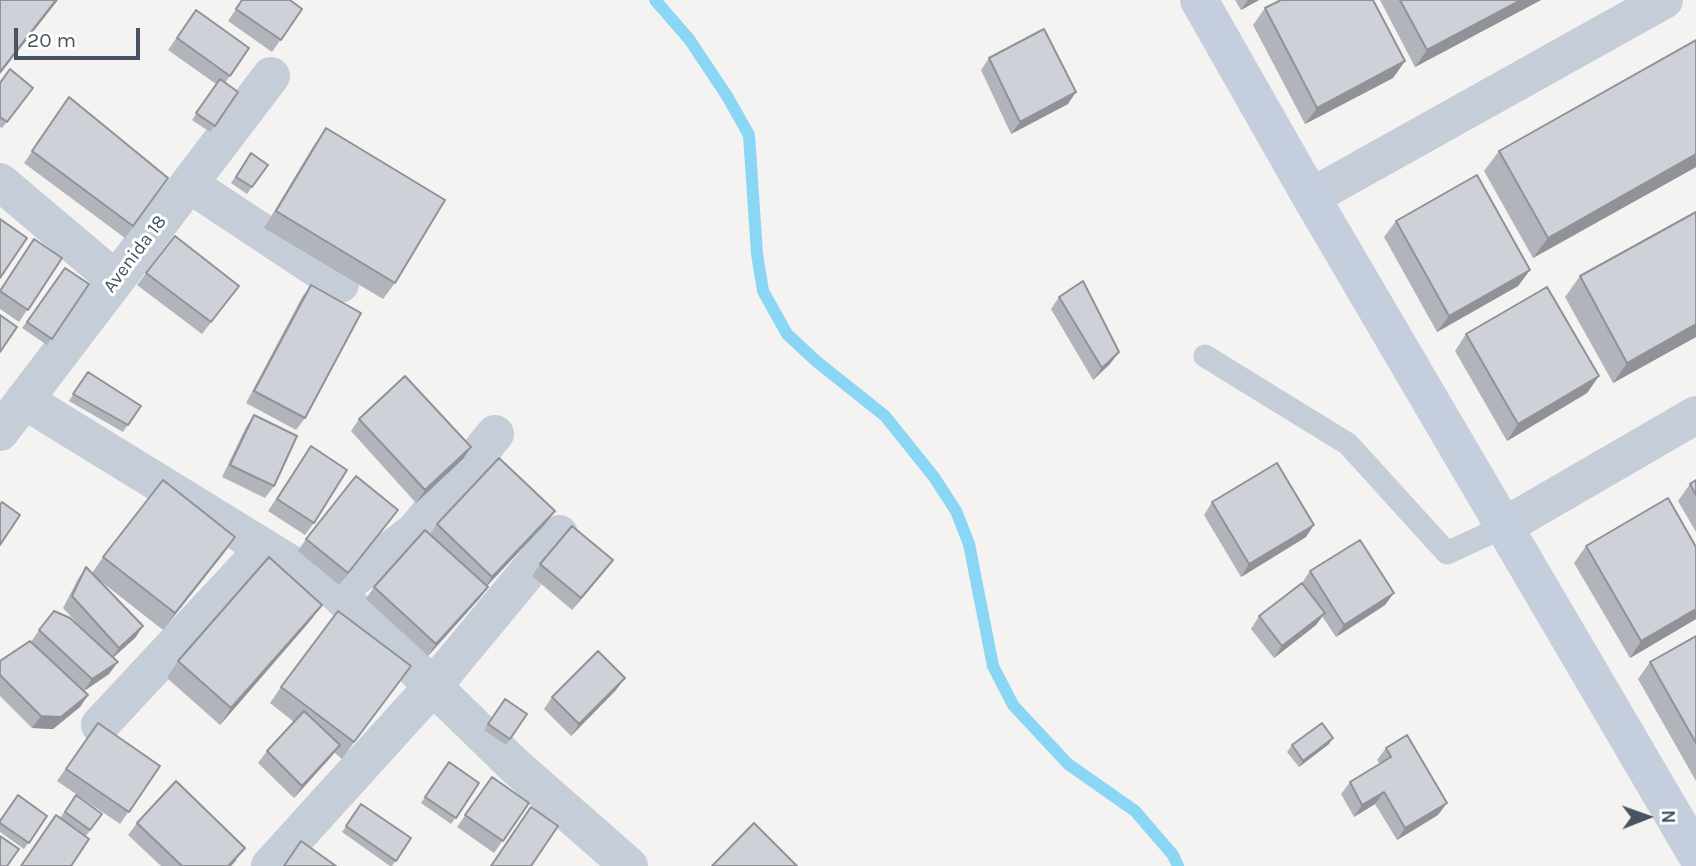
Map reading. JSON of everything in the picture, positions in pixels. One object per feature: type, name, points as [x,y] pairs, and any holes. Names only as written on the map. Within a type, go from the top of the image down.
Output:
[{"type":"street","points":[[1199,0],[1503,527],[1696,853]]},
{"type":"street","points":[[1311,197],[1664,0]]},
{"type":"street","name":"Avenida 18","points":[[0,432],[271,76]]},
{"type":"street","points":[[0,182],[116,279]]},
{"type":"street","points":[[189,184],[341,284]]},
{"type":"street","points":[[24,400],[336,592],[515,766],[629,866]]},
{"type":"street","points":[[1503,527],[1696,415]]},
{"type":"street","points":[[336,592],[415,531],[495,434]]},
{"type":"street","points":[[270,866],[434,685],[559,534]]},
{"type":"street","points":[[100,725],[265,548]]},
{"type":"lane","points":[[1205,356],[1348,444],[1447,553],[1503,527]]},
{"type":"building","points":[[0,0],[56,0],[0,72]]},
{"type":"building","points":[[242,0],[290,0],[302,9],[281,40],[236,9]]},
{"type":"building","points":[[1281,0],[1373,0],[1405,61],[1317,108],[1265,8]]},
{"type":"building","points":[[1400,0],[1521,0],[1427,50]]},
{"type":"building","points":[[196,10],[249,48],[230,76],[177,38]]},
{"type":"building","points":[[1044,29],[1076,92],[1020,122],[989,58]]},
{"type":"building","points":[[1696,40],[1696,154],[1548,238],[1499,151]]},
{"type":"building","points":[[10,69],[33,88],[7,122],[0,117],[0,83]]},
{"type":"building","points":[[220,79],[238,92],[215,126],[196,113]]},
{"type":"building","points":[[69,97],[168,178],[133,226],[32,151]]},
{"type":"building","points":[[326,128],[445,200],[395,283],[276,211]]},
{"type":"building","points":[[251,153],[268,165],[252,187],[236,177]]},
{"type":"building","points":[[1477,175],[1530,270],[1449,316],[1396,221]]},
{"type":"building","points":[[1696,212],[1696,324],[1627,363],[1580,276]]},
{"type":"building","points":[[0,219],[27,238],[0,278]]},
{"type":"building","points":[[175,236],[239,286],[211,322],[146,273]]},
{"type":"building","points":[[34,239],[62,258],[28,310],[0,291]]},
{"type":"building","points":[[65,268],[89,284],[52,339],[27,322]]},
{"type":"building","points":[[1083,281],[1119,352],[1102,368],[1059,297]]},
{"type":"building","points":[[311,285],[361,313],[305,418],[254,391]]},
{"type":"building","points":[[1547,287],[1599,376],[1518,424],[1466,334]]},
{"type":"building","points":[[0,315],[17,327],[0,352]]},
{"type":"building","points":[[88,372],[141,406],[128,425],[73,394]]},
{"type":"building","points":[[405,376],[471,447],[425,490],[359,419]]},
{"type":"building","points":[[254,415],[297,436],[274,486],[230,465]]},
{"type":"building","points":[[311,446],[347,470],[314,523],[277,499]]},
{"type":"building","points":[[499,458],[555,511],[492,577],[437,524]]},
{"type":"building","points":[[1277,463],[1314,525],[1249,564],[1212,502]]},
{"type":"building","points":[[356,476],[398,510],[348,573],[306,539]]},
{"type":"building","points":[[163,480],[235,537],[175,613],[103,557]]},
{"type":"building","points":[[1696,480],[1696,495],[1690,484]]},
{"type":"building","points":[[1668,498],[1696,547],[1696,609],[1641,641],[1586,546]]},
{"type":"building","points":[[2,502],[20,515],[0,545],[0,505]]},
{"type":"building","points":[[572,526],[613,560],[581,598],[540,564]]},
{"type":"building","points":[[425,530],[488,587],[436,644],[374,587]]},
{"type":"building","points":[[1360,540],[1394,593],[1344,625],[1310,571]]},
{"type":"building","points":[[269,557],[322,605],[231,708],[178,661]]},
{"type":"building","points":[[86,567],[143,626],[119,648],[72,596]]},
{"type":"building","points":[[1302,583],[1325,613],[1282,646],[1259,616]]},
{"type":"building","points":[[54,611],[70,618],[118,662],[92,679],[39,630]]},
{"type":"building","points":[[338,611],[411,666],[354,742],[281,687]]},
{"type":"building","points":[[1696,636],[1696,743],[1650,662]]},
{"type":"building","points":[[30,641],[88,695],[61,717],[41,716],[0,675],[0,661]]},
{"type":"building","points":[[598,651],[625,678],[579,724],[552,697]]},
{"type":"building","points":[[505,699],[527,714],[510,739],[488,724]]},
{"type":"building","points":[[304,711],[340,745],[302,786],[267,751]]},
{"type":"building","points":[[98,723],[160,766],[129,812],[66,769]]},
{"type":"building","points":[[1322,723],[1333,738],[1303,761],[1292,745]]},
{"type":"building","points":[[1407,735],[1447,803],[1405,828],[1384,792],[1362,805],[1350,782],[1391,757],[1386,748]]},
{"type":"building","points":[[449,762],[479,783],[456,818],[425,797]]},
{"type":"building","points":[[492,777],[529,803],[503,841],[465,815]]},
{"type":"building","points":[[176,781],[245,848],[228,866],[182,866],[137,823]]},
{"type":"building","points":[[18,795],[47,816],[29,843],[0,823]]},
{"type":"building","points":[[76,795],[102,814],[90,830],[65,812]]},
{"type":"building","points":[[361,804],[411,838],[396,861],[346,826]]},
{"type":"building","points":[[531,807],[558,826],[531,866],[491,866]]},
{"type":"building","points":[[56,815],[89,839],[71,866],[21,866]]},
{"type":"building","points":[[754,823],[797,866],[712,866]]},
{"type":"building","points":[[0,836],[19,849],[7,866],[0,866]]},
{"type":"building","points":[[301,841],[336,866],[284,866]]},
{"type":"waterway","points":[[655,0],[689,39],[749,135],[757,254],[763,291],[787,334],[885,416],[934,477],[956,511],[969,544],[993,666],[1013,705],[1068,764],[1135,811],[1173,855],[1178,866]]}]
